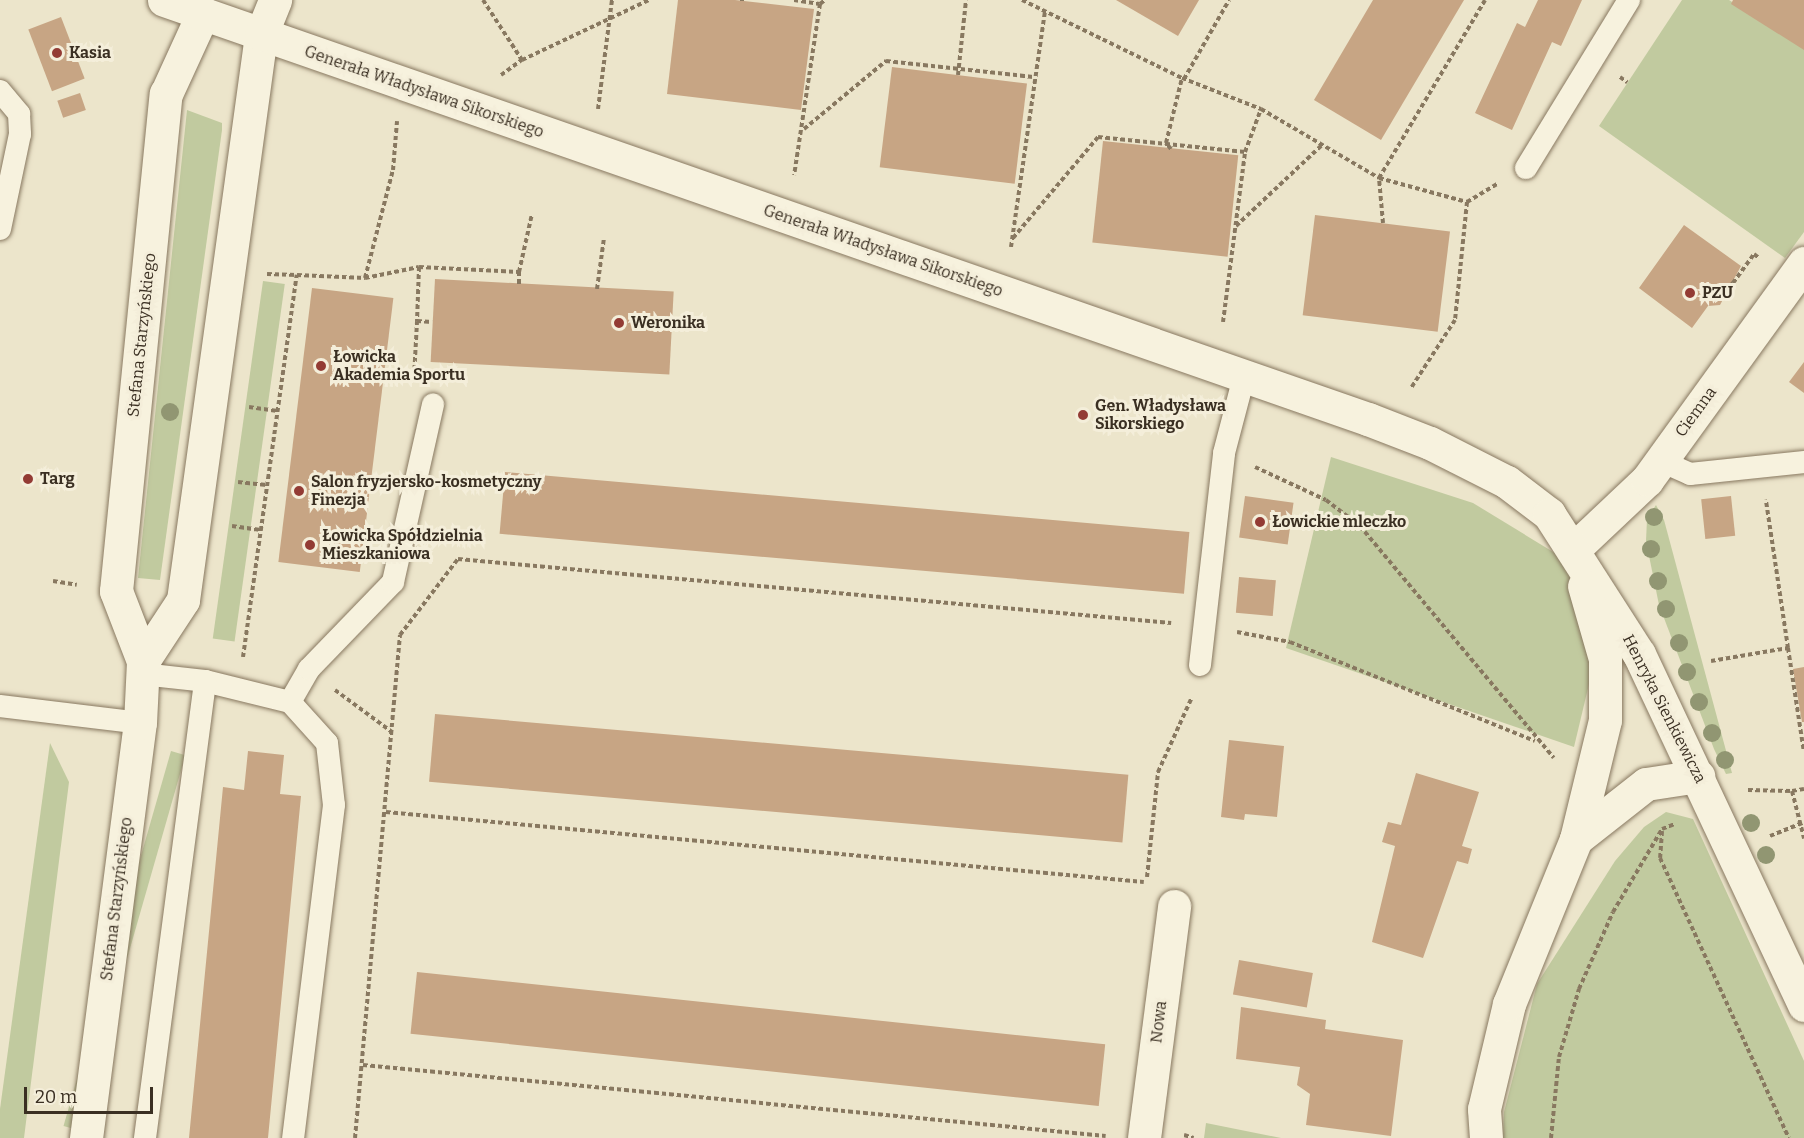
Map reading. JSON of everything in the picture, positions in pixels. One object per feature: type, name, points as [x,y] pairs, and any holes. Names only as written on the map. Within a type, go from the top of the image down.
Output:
[{"type":"street","name":"Generała Władysława Sikorskiego","points":[[164,0],[1377,422],[1463,459],[1507,482],[1549,514],[1574,549]]},
{"type":"street","points":[[143,668],[183,600],[261,35],[275,0]]},
{"type":"street","name":"Stefana Starzyńskiego","points":[[86,1138],[140,723],[143,668],[116,591],[166,94],[203,13]]},
{"type":"street","name":"Ciemna","points":[[1574,549],[1661,461],[1804,263]]},
{"type":"street","name":"Henryka Sienkiewicza","points":[[1574,549],[1639,654],[1698,776],[1795,959],[1804,1005]]},
{"type":"street","name":"Henryka Sienkiewicza","points":[[1486,1138],[1485,1109],[1509,1004],[1576,838],[1605,720],[1605,659],[1574,549]]},
{"type":"street","points":[[1576,838],[1646,784],[1698,776]]},
{"type":"street","name":"Nowa","points":[[1144,1138],[1174,906]]},
{"type":"lane","points":[[1526,168],[1629,0]]},
{"type":"lane","points":[[0,91],[20,114],[20,134],[0,229]]},
{"type":"lane","points":[[1200,664],[1224,453],[1244,376]]},
{"type":"lane","points":[[290,702],[309,669],[393,582],[432,404]]},
{"type":"lane","points":[[1661,461],[1690,474],[1762,470],[1804,462]]},
{"type":"lane","points":[[143,668],[290,702],[327,743],[334,805],[293,1138]]},
{"type":"lane","points":[[145,1138],[205,681]]},
{"type":"lane","points":[[0,706],[37,707],[140,723]]},
{"type":"path","points":[[483,0],[522,60]]},
{"type":"path","points":[[598,109],[612,0]]},
{"type":"path","points":[[501,75],[522,60],[649,0]]},
{"type":"path","points":[[794,0],[820,4]]},
{"type":"path","points":[[795,175],[804,129],[820,4],[825,0]]},
{"type":"path","points":[[958,75],[966,0]]},
{"type":"path","points":[[1022,0],[1183,79],[1261,109],[1379,178],[1467,202],[1455,320],[1411,388]]},
{"type":"path","points":[[1172,149],[1167,142],[1183,79],[1228,0]]},
{"type":"path","points":[[1383,223],[1379,178],[1485,0]]},
{"type":"path","points":[[1011,247],[1033,77],[1046,10]]},
{"type":"path","points":[[804,129],[886,61],[1033,77]]},
{"type":"path","points":[[1223,322],[1245,152],[1261,109]]},
{"type":"path","points":[[365,278],[393,170],[397,118]]},
{"type":"path","points":[[1012,238],[1098,136],[1245,152]]},
{"type":"path","points":[[1236,226],[1321,146]]},
{"type":"path","points":[[519,284],[519,272],[532,214]]},
{"type":"path","points":[[597,289],[604,238]]},
{"type":"path","points":[[419,267],[413,391],[432,404]]},
{"type":"path","points":[[255,273],[365,278],[419,267],[519,272]]},
{"type":"path","points":[[297,275],[243,657],[309,669],[392,733]]},
{"type":"path","points":[[417,321],[432,322]]},
{"type":"path","points":[[246,407],[278,411]]},
{"type":"path","points":[[1224,453],[1326,500],[1360,526],[1535,741],[1560,764]]},
{"type":"path","points":[[1762,470],[1804,752]]},
{"type":"path","points":[[225,481],[267,485]]},
{"type":"path","points":[[229,526],[261,530]]},
{"type":"path","points":[[355,1138],[386,812],[400,635],[458,559],[1206,626],[1290,642],[1535,741]]},
{"type":"path","points":[[1711,661],[1788,648]]},
{"type":"path","points":[[386,812],[1146,882],[1158,772],[1191,703],[1200,664]]},
{"type":"path","points":[[1748,790],[1804,789]]},
{"type":"path","points":[[1792,791],[1804,838]]},
{"type":"path","points":[[1770,836],[1802,823]]},
{"type":"path","points":[[1551,1138],[1559,1057],[1579,989],[1613,912],[1662,829],[1660,858],[1789,1138]]},
{"type":"path","points":[[363,1065],[1112,1137]]},
{"type":"green space","points":[[1682,0],[1729,0],[1804,48],[1804,232],[1785,258],[1599,126]]},
{"type":"green space","points":[[187,110],[222,123],[222,130],[160,580],[138,578]]},
{"type":"green space","points":[[263,281],[285,284],[235,642],[213,638]]},
{"type":"green space","points":[[1331,457],[1473,503],[1568,561],[1594,663],[1574,747],[1286,648]]},
{"type":"green space","points":[[1656,505],[1664,520],[1732,773],[1726,774],[1714,749],[1659,605],[1646,541],[1647,519]]},
{"type":"green space","points":[[50,743],[69,782],[24,1138],[0,1138],[0,1109]]},
{"type":"green space","points":[[171,751],[185,755],[78,1130],[64,1126]]},
{"type":"green space","points":[[1666,812],[1693,819],[1804,1061],[1804,1138],[1503,1138],[1504,1112],[1537,984],[1615,861],[1644,827]]},
{"type":"green space","points":[[1206,1123],[1281,1138],[1204,1138]]},
{"type":"building","points":[[678,0],[735,0],[814,9],[801,110],[667,94]]},
{"type":"building","points":[[1116,0],[1199,0],[1178,36]]},
{"type":"building","points":[[1373,0],[1464,0],[1381,140],[1314,100]]},
{"type":"building","points":[[1538,0],[1582,0],[1561,46],[1552,42],[1512,130],[1475,113],[1517,23],[1525,27]]},
{"type":"building","points":[[1733,0],[1804,0],[1804,50],[1731,4]]},
{"type":"building","points":[[61,17],[85,79],[52,91],[28,30]]},
{"type":"building","points":[[892,67],[1027,84],[1015,184],[880,167]]},
{"type":"building","points":[[80,93],[86,110],[63,118],[57,101]]},
{"type":"building","points":[[1103,141],[1238,155],[1228,257],[1092,242]]},
{"type":"building","points":[[1315,215],[1450,232],[1438,332],[1303,315]]},
{"type":"building","points":[[1684,225],[1741,266],[1720,305],[1708,306],[1692,328],[1639,288]]},
{"type":"building","points":[[435,279],[674,292],[669,374],[431,362]]},
{"type":"building","points":[[312,288],[393,298],[360,572],[278,562]]},
{"type":"building","points":[[1804,362],[1804,393],[1789,382]]},
{"type":"building","points":[[505,472],[1189,532],[1184,594],[500,534]]},
{"type":"building","points":[[1245,496],[1294,503],[1288,544],[1239,538]]},
{"type":"building","points":[[1731,496],[1735,536],[1705,539],[1701,499]]},
{"type":"building","points":[[1239,577],[1276,580],[1273,616],[1236,613]]},
{"type":"building","points":[[1804,667],[1804,722],[1802,722],[1793,669]]},
{"type":"building","points":[[435,714],[1128,775],[1122,842],[429,782]]},
{"type":"building","points":[[1229,740],[1284,746],[1277,817],[1245,814],[1244,820],[1221,817]]},
{"type":"building","points":[[248,751],[284,755],[280,794],[301,796],[268,1138],[189,1138],[223,787],[244,790]]},
{"type":"building","points":[[1416,773],[1479,792],[1462,846],[1472,849],[1468,864],[1457,861],[1423,958],[1372,942],[1395,846],[1382,842],[1388,822],[1401,825]]},
{"type":"building","points":[[1239,960],[1313,973],[1307,1007],[1233,994]]},
{"type":"building","points":[[417,972],[1105,1044],[1099,1106],[411,1034]]},
{"type":"building","points":[[1241,1007],[1326,1020],[1325,1029],[1403,1040],[1391,1136],[1306,1125],[1310,1094],[1297,1085],[1300,1067],[1236,1059]]},
{"type":"place","name":"Kasia","points":[[57,53]]},
{"type":"place","name":"PZU","points":[[1690,293]]},
{"type":"place","name":"Weronika","points":[[619,323]]},
{"type":"place","name":"Łowicka Akademia Sportu","points":[[321,366]]},
{"type":"place","name":"Gen. Władysława Sikorskiego","points":[[1083,415]]},
{"type":"place","name":"Targ","points":[[28,479]]},
{"type":"place","name":"Salon fryzjersko-kosmetyczny Finezja","points":[[299,491]]},
{"type":"place","name":"Łowickie mleczko","points":[[1260,522]]},
{"type":"place","name":"Łowicka Spółdzielnia Mieszkaniowa","points":[[310,545]]}]
